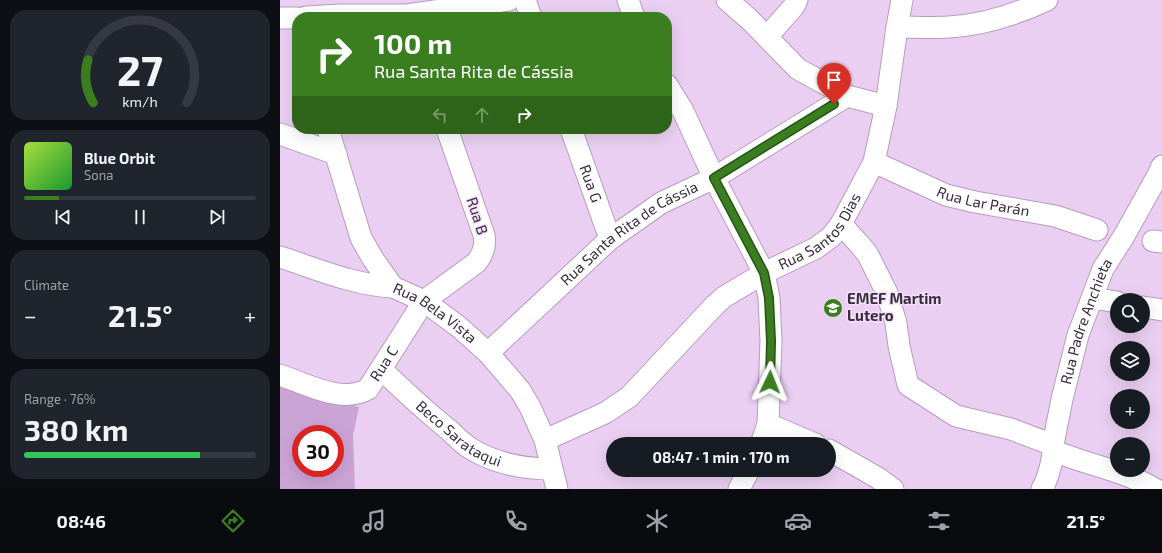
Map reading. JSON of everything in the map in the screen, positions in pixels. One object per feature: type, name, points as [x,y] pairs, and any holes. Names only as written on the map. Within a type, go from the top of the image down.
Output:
[{"type":"street","points":[[284,0],[292,18]]},
{"type":"street","points":[[432,12],[509,0]]},
{"type":"street","points":[[525,0],[529,12]]},
{"type":"street","points":[[628,0],[632,12]]},
{"type":"street","points":[[727,0],[798,69],[847,96],[886,106]]},
{"type":"street","points":[[766,37],[794,6],[797,0]]},
{"type":"street","name":"Rua Santos Dias","points":[[545,440],[605,414],[630,397],[715,305],[764,273],[816,248],[831,237],[841,224],[874,162],[886,106],[902,0]]},
{"type":"street","points":[[897,27],[960,26],[1004,17],[1047,0]]},
{"type":"street","points":[[672,93],[686,116],[714,178],[764,273],[769,298],[771,341],[768,424],[763,437]]},
{"type":"street","name":"Rua Santa Rita de Cássia","points":[[488,353],[610,239],[661,203],[714,178],[847,96]]},
{"type":"street","points":[[280,134],[336,154]]},
{"type":"street","name":"Rua Bela Vista","points":[[330,134],[361,238],[372,259],[393,287],[424,301],[459,327],[488,353],[520,390],[530,407],[545,440],[556,489]]},
{"type":"street","name":"Rua B","points":[[424,301],[477,262],[481,257],[484,248],[484,235],[449,134]]},
{"type":"street","name":"Rua G","points":[[573,134],[610,239]]},
{"type":"street","name":"Rua Lar Parán","points":[[874,162],[946,195],[1055,216],[1097,230]]},
{"type":"street","name":"Rua Padre Anchieta","points":[[1042,489],[1054,448],[1062,399],[1078,335],[1103,270],[1124,236],[1162,166]]},
{"type":"street","points":[[841,224],[868,255],[887,293],[896,323],[899,346],[908,384],[956,416],[1011,429],[1054,448],[1070,458],[1124,474],[1155,489]]},
{"type":"street","points":[[280,257],[362,284],[393,287]]},
{"type":"street","points":[[1092,298],[1110,301]]},
{"type":"street","name":"Rua C","points":[[280,375],[332,393],[350,395],[363,392],[368,389],[424,301]]},
{"type":"street","points":[[1150,308],[1162,310]]},
{"type":"street","name":"Beco Sarataqui","points":[[381,369],[424,409],[471,449],[492,459],[531,469],[552,469]]},
{"type":"street","points":[[768,424],[799,437]]},
{"type":"street","points":[[836,454],[878,478],[893,489]]},
{"type":"street","points":[[739,489],[746,477]]},
{"type":"shaded area","points":[[280,381],[359,407],[353,436],[355,489],[280,489]]},
{"type":"place","name":"EMEF Martim Lutero","points":[[833,308]]},
{"type":"route","points":[[770,382],[771,341],[769,298],[764,273],[714,178],[834,104]]}]
